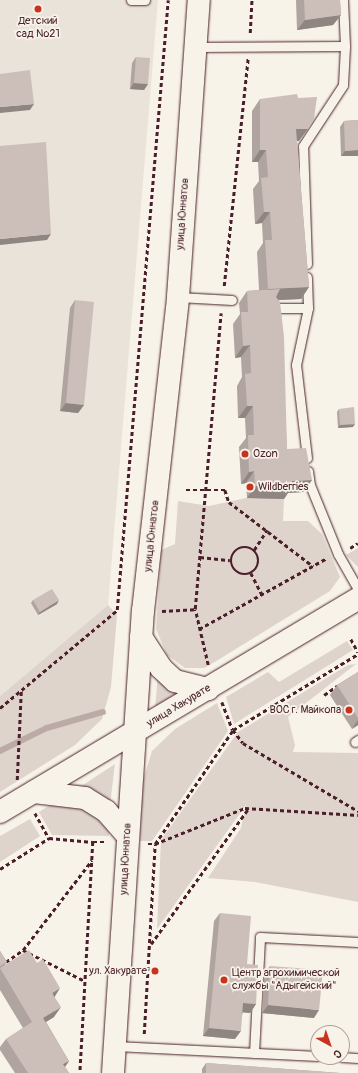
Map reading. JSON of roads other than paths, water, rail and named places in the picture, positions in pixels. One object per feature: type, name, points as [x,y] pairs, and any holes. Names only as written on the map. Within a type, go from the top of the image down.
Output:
[{"type":"main road","name":"улица Юннатов","points":[[113,1073],[127,835],[143,611],[178,297],[199,0]]},
{"type":"main road","name":"улица Хакурате","points":[[0,812],[134,732],[210,679],[358,599]]},
{"type":"main road","points":[[141,637],[162,668],[175,681],[210,679]]},
{"type":"main road","points":[[34,792],[85,798],[106,811],[127,835]]},
{"type":"lane","points":[[131,0],[145,0]]},
{"type":"lane","points":[[343,0],[345,46],[343,85],[303,146],[308,308],[296,365],[310,485],[338,554],[358,589]]},
{"type":"lane","points":[[196,47],[345,46]]},
{"type":"lane","points":[[178,297],[232,300]]},
{"type":"lane","points":[[274,308],[308,308]]},
{"type":"lane","points":[[254,1052],[260,937],[358,942]]},
{"type":"lane","points":[[115,1046],[310,1056]]},
{"type":"waterway","points":[[0,751],[47,728],[103,712]]},
{"type":"place","name":"Детский сад №21","points":[[38,9]]},
{"type":"place","name":"Ozon","points":[[245,454]]},
{"type":"place","name":"Wildberries","points":[[250,487]]},
{"type":"place","name":"ВОС г. Майкопа","points":[[349,710]]},
{"type":"place","name":"ул. Хакурате","points":[[155,971]]},
{"type":"place","name":"Центр агрохимической службы \"Адыгейский\"","points":[[224,980]]}]
